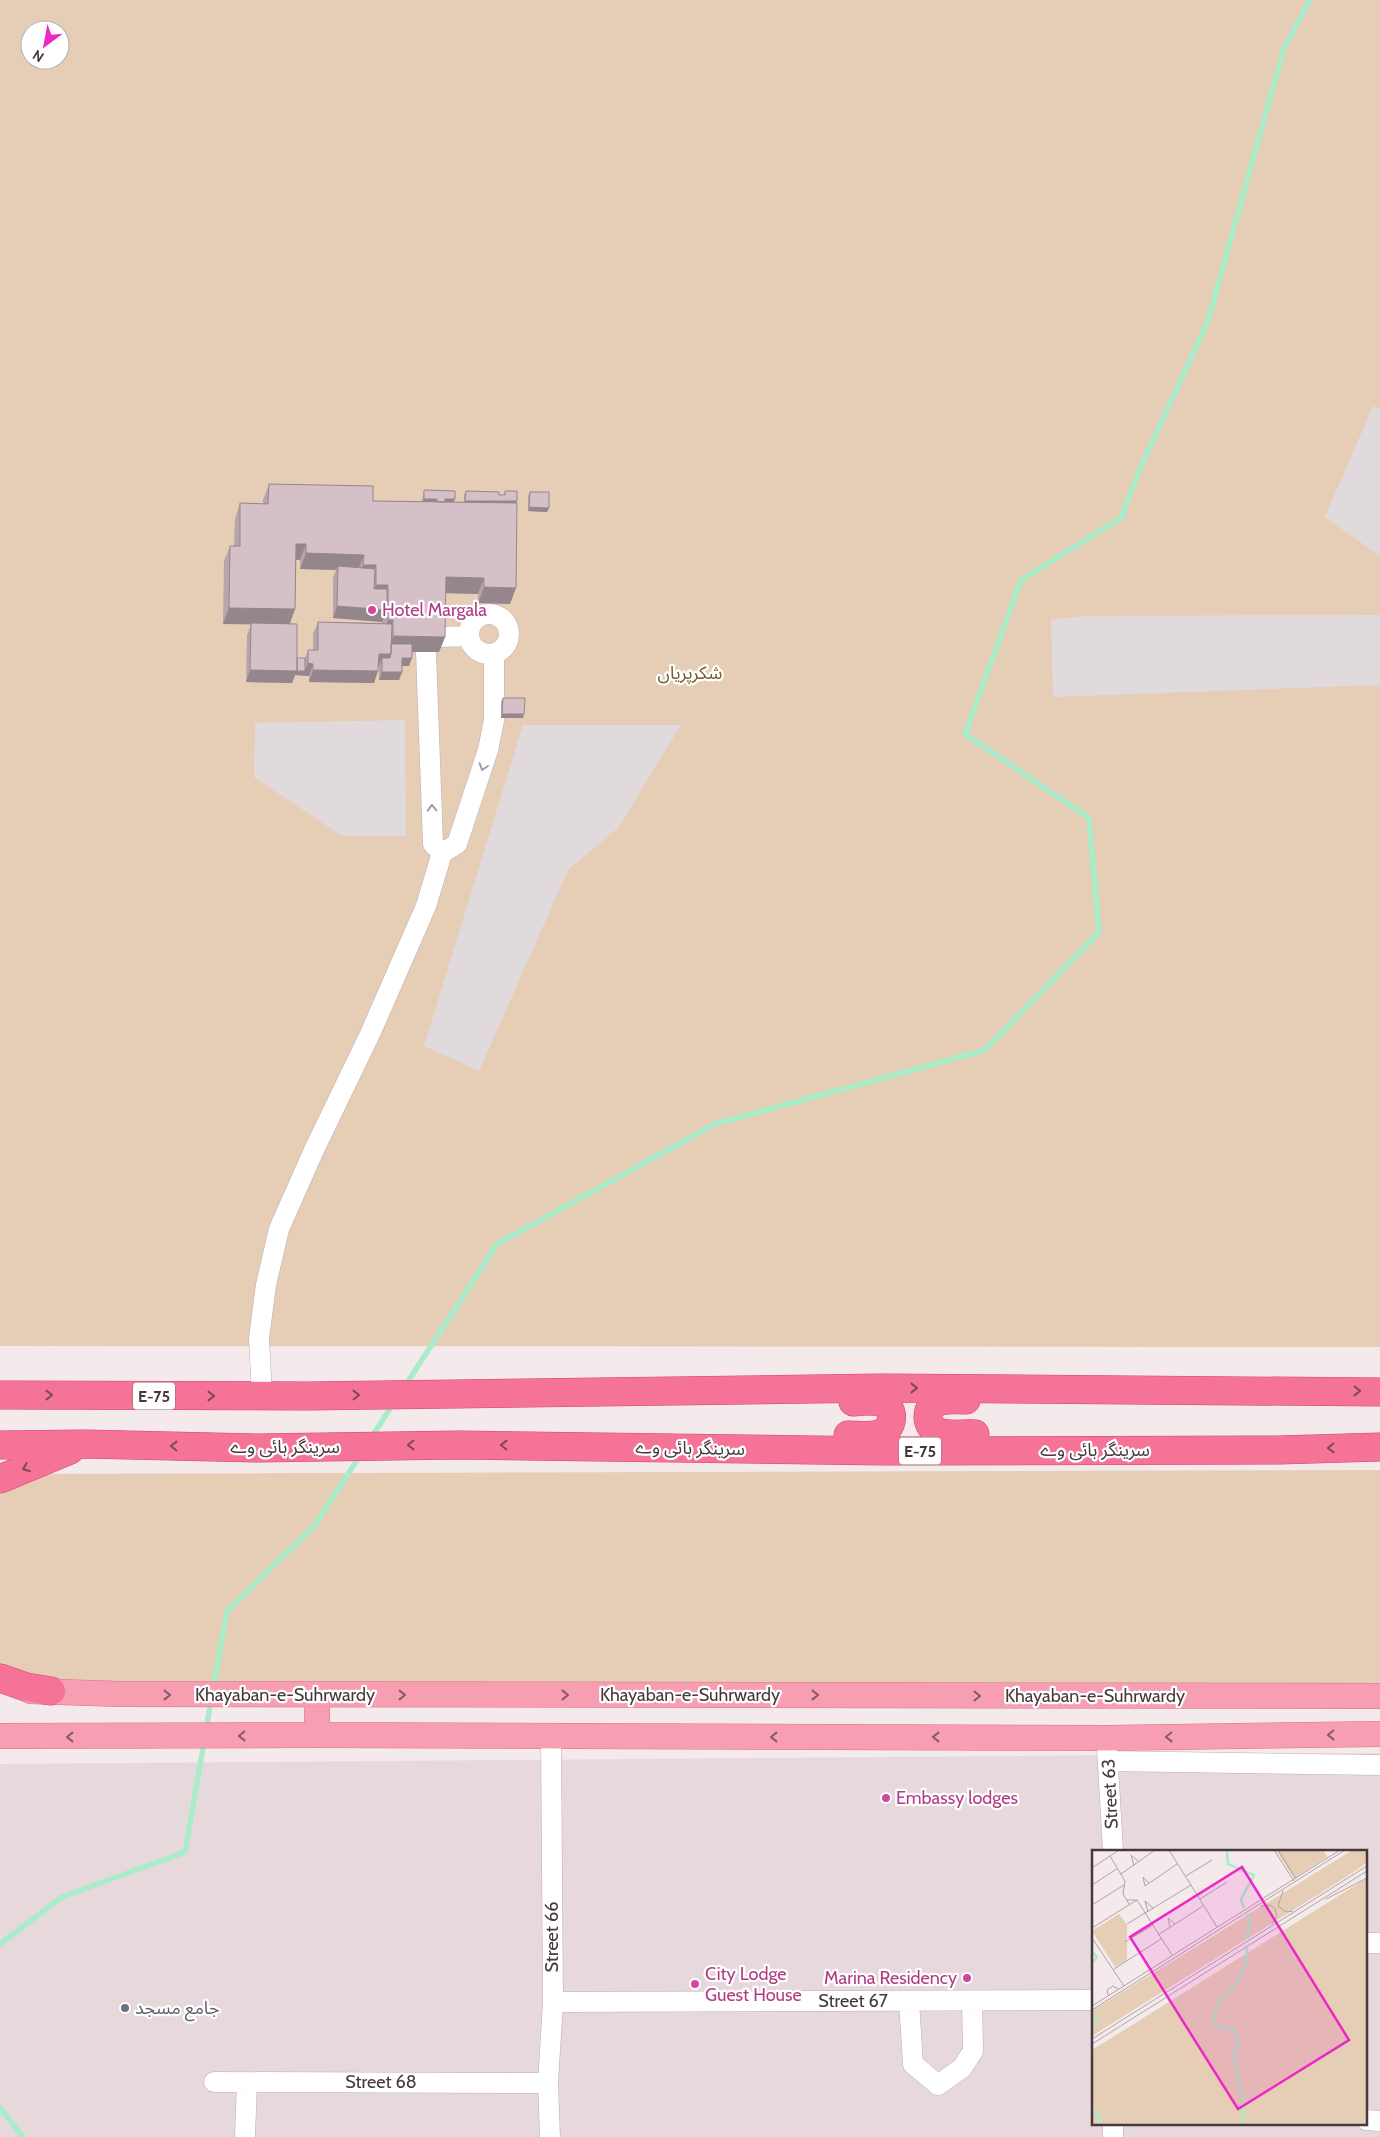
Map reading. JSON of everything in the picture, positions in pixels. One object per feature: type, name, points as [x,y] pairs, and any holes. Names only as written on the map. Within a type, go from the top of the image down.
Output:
[{"type":"highway","name":"E-75","points":[[0,1395],[307,1396],[882,1388],[1320,1390],[1380,1392]]},
{"type":"highway","points":[[1279,1450],[1248,1439],[1213,1434],[942,1433],[930,1426],[928,1414],[934,1403],[940,1400],[1264,1402],[1284,1400],[1320,1390]]},
{"type":"highway","points":[[502,1392],[536,1400],[556,1402],[873,1401],[886,1405],[892,1416],[889,1427],[878,1434],[606,1434],[574,1437],[539,1446]]},
{"type":"highway","points":[[0,1479],[85,1444]]},
{"type":"highway","name":"سرینگر ہائی وے","points":[[0,1445],[85,1444],[258,1448],[459,1445],[884,1451],[1279,1450],[1380,1447]]},
{"type":"highway","points":[[0,1678],[26,1687],[51,1691]]},
{"type":"main road","name":"Khayaban-e-Suhrwardy","points":[[0,1691],[118,1694],[317,1695],[1380,1696]]},
{"type":"main road","points":[[317,1695],[317,1735]]},
{"type":"main road","points":[[0,1736],[317,1735],[551,1737],[1107,1749],[1380,1734]]},
{"type":"street","points":[[482,615],[495,615],[506,623],[510,636],[504,649],[494,654],[479,652],[470,642],[469,636],[472,623],[482,615]]},
{"type":"street","points":[[442,853],[433,844],[428,693],[433,645],[469,636]]},
{"type":"street","points":[[262,1396],[259,1338],[266,1285],[279,1229],[314,1150],[370,1034],[426,906],[442,853],[457,844],[488,750],[494,720],[494,654]]},
{"type":"street","name":"Street 66","points":[[550,2137],[548,2083],[553,2002],[551,1737]]},
{"type":"street","points":[[1107,1749],[1380,1765]]},
{"type":"street","name":"Street 63","points":[[1107,1749],[1113,1850]]},
{"type":"street","points":[[909,2001],[913,2064],[938,2085],[962,2068],[973,2051],[972,2000]]},
{"type":"street","name":"Street 67","points":[[553,2002],[1092,2000]]},
{"type":"street","name":"Street 68","points":[[214,2082],[548,2083]]},
{"type":"street","points":[[245,2137],[247,2082]]},
{"type":"street","points":[[1113,2124],[1113,2137]]},
{"type":"shaded area","points":[[1373,406],[1380,409],[1380,556],[1325,517]]},
{"type":"shaded area","points":[[1380,615],[1380,685],[1053,697],[1051,620],[1084,616]]},
{"type":"shaded area","points":[[405,720],[406,836],[342,836],[254,777],[255,723]]},
{"type":"shaded area","points":[[523,725],[681,725],[618,828],[568,870],[479,1071],[424,1046]]},
{"type":"shaded area","points":[[1380,1753],[1380,2137],[0,2137],[0,1764]]},
{"type":"green space","name":"شکرپریاں","points":[[0,0],[1380,0],[1380,1347],[0,1346]]},
{"type":"green space","points":[[1380,1470],[1380,1687],[0,1683],[0,1474]]},
{"type":"building","points":[[269,484],[373,486],[373,501],[517,503],[516,588],[484,587],[484,578],[446,577],[445,637],[393,636],[393,620],[388,620],[388,585],[376,585],[376,565],[363,565],[364,555],[306,553],[306,544],[296,544],[295,609],[229,608],[230,546],[240,546],[240,503],[268,504]]},
{"type":"building","points":[[424,490],[455,491],[455,499],[445,499],[445,502],[437,502],[437,499],[424,499]]},
{"type":"building","points":[[466,491],[499,492],[499,495],[505,495],[505,491],[517,491],[517,501],[465,501]]},
{"type":"building","points":[[530,492],[549,492],[549,508],[529,507]]},
{"type":"building","points":[[338,566],[375,569],[374,589],[387,589],[387,610],[337,606]]},
{"type":"building","points":[[318,622],[392,624],[391,654],[379,654],[378,671],[313,670],[313,664],[308,663],[308,650],[318,650]]},
{"type":"building","points":[[251,623],[297,624],[297,671],[250,670]]},
{"type":"building","points":[[391,644],[412,644],[412,658],[402,658],[402,672],[382,672],[382,658],[390,658]]},
{"type":"building","points":[[297,658],[305,658],[305,671],[297,671]]},
{"type":"building","points":[[503,698],[525,698],[524,714],[502,714]]},
{"type":"waterway","points":[[405,1386],[497,1244],[715,1124],[985,1050],[1099,932],[1089,818],[965,734],[1021,580],[1121,518],[1142,464],[1208,321],[1284,48],[1310,0]]},
{"type":"waterway","points":[[371,1438],[393,1404]]},
{"type":"waterway","points":[[213,1689],[227,1611],[315,1525],[361,1454]]},
{"type":"waterway","points":[[206,1730],[211,1700]]},
{"type":"waterway","points":[[0,1944],[62,1897],[185,1852],[204,1742]]},
{"type":"waterway","points":[[0,2108],[23,2137]]},
{"type":"place","name":"Hotel Margala","points":[[372,610]]},
{"type":"place","name":"Embassy lodges","points":[[886,1798]]},
{"type":"place","name":"Marina Residency","points":[[967,1978]]},
{"type":"place","name":"City Lodge Guest House","points":[[695,1984]]},
{"type":"place","name":"جامع مسجد","points":[[125,2008]]}]
